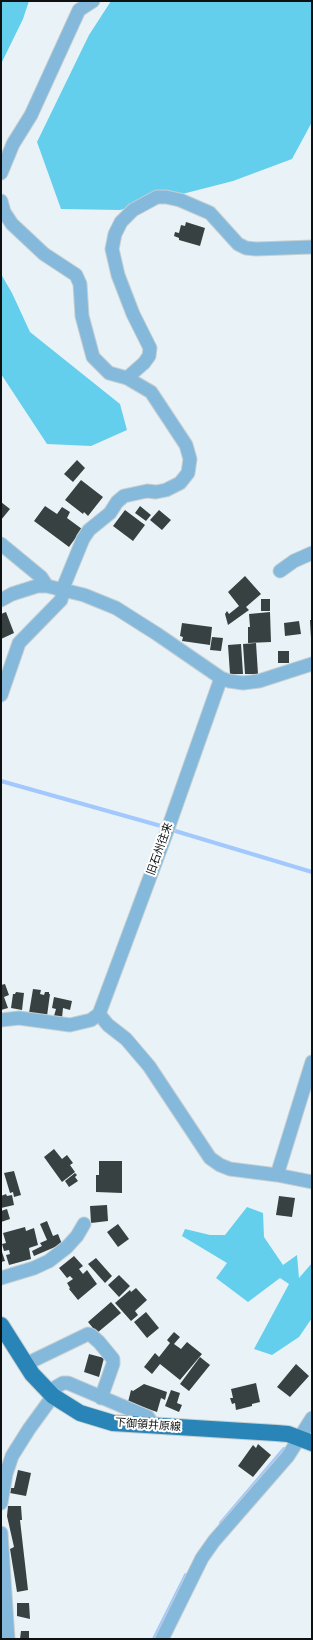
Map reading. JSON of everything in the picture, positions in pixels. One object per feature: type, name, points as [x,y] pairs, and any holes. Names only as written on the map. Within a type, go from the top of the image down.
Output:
[{"type":"main road","name":"下御領井原線","points":[[1,1325],[32,1374],[52,1394],[80,1413],[114,1423],[269,1432],[288,1434],[306,1441]]},
{"type":"street","points":[[1,173],[13,144],[31,115],[79,10],[92,1]]},
{"type":"street","points":[[126,378],[144,363],[149,356],[150,348],[133,314],[118,276],[112,249],[115,234],[121,222],[133,210],[157,197],[166,197],[180,200],[210,213],[238,244],[246,248],[312,247]]},
{"type":"street","points":[[1,201],[4,212],[12,224],[44,254],[76,275],[80,284],[82,316],[93,357],[109,373],[126,378],[151,392],[186,445],[190,459],[188,473],[180,483],[166,490],[156,492],[147,491],[124,496],[116,502],[110,513],[89,530],[83,539],[65,583],[60,600],[19,643],[1,695]]},
{"type":"street","points":[[1,544],[42,577],[47,586]]},
{"type":"street","points":[[280,571],[294,561],[312,553]]},
{"type":"street","points":[[1,600],[12,594],[37,586],[47,586],[84,595],[116,608],[158,634],[220,678],[229,681],[243,683],[259,681],[312,664]]},
{"type":"street","name":"旧石州往来","points":[[99,1014],[220,678]]},
{"type":"street","points":[[1,1020],[19,1018],[70,1025],[91,1020],[99,1014],[108,1025],[126,1039],[139,1052],[210,1158],[220,1165],[230,1169],[277,1175],[312,1182]]},
{"type":"street","points":[[277,1175],[312,1062]]},
{"type":"street","points":[[1,1278],[34,1268],[49,1261],[67,1247],[77,1236],[84,1224]]},
{"type":"street","points":[[26,1364],[88,1334],[91,1335],[100,1342],[113,1359],[113,1364],[101,1398]]},
{"type":"street","points":[[1,1503],[6,1474],[12,1456],[56,1387],[63,1383],[148,1417],[154,1426]]},
{"type":"street","points":[[162,1639],[202,1558],[214,1541],[288,1456],[306,1441],[312,1418]]},
{"type":"street","points":[[1,1533],[8,1639]]},
{"type":"shaded area","points":[[1,1],[29,1],[23,19],[1,64]]},
{"type":"shaded area","points":[[111,1],[312,1],[312,122],[292,159],[233,181],[120,210],[61,209],[37,142],[89,35]]},
{"type":"shaded area","points":[[1,274],[12,293],[30,332],[120,404],[127,430],[91,446],[47,444],[1,374]]},
{"type":"shaded area","points":[[247,1207],[263,1213],[264,1237],[283,1265],[297,1255],[299,1278],[312,1263],[312,1318],[299,1337],[272,1355],[254,1349],[289,1284],[280,1278],[248,1302],[216,1278],[227,1263],[182,1236],[185,1229],[210,1235],[225,1235]]},
{"type":"building","points":[[186,222],[205,228],[200,246],[179,240],[179,238],[174,236],[175,232],[179,233],[181,225],[185,226]]},
{"type":"building","points":[[77,460],[85,468],[73,482],[64,474]]},
{"type":"building","points":[[81,480],[103,497],[88,516],[84,512],[83,514],[65,500]]},
{"type":"building","points":[[1,502],[10,509],[1,520]]},
{"type":"building","points":[[45,506],[57,514],[62,507],[70,512],[67,518],[82,529],[69,547],[34,521]]},
{"type":"building","points":[[140,506],[151,515],[146,521],[135,513]]},
{"type":"building","points":[[125,510],[145,525],[133,541],[113,526]]},
{"type":"building","points":[[159,510],[171,520],[162,530],[150,520]]},
{"type":"building","points":[[245,576],[261,594],[246,607],[249,610],[228,625],[225,614],[227,611],[229,614],[239,606],[228,592]]},
{"type":"building","points":[[261,599],[270,599],[270,611],[261,611]]},
{"type":"building","points":[[6,612],[14,633],[1,639],[1,614]]},
{"type":"building","points":[[270,612],[271,642],[248,643],[248,627],[250,627],[249,614]]},
{"type":"building","points":[[310,620],[312,620],[312,638],[311,638]]},
{"type":"building","points":[[299,621],[301,634],[285,636],[284,623]]},
{"type":"building","points":[[182,623],[212,627],[210,645],[182,641],[183,637],[180,636]]},
{"type":"building","points":[[212,637],[223,638],[221,651],[210,650]]},
{"type":"building","points":[[256,643],[258,674],[245,674],[243,644]]},
{"type":"building","points":[[241,644],[243,674],[230,674],[228,645]]},
{"type":"building","points":[[278,651],[289,651],[289,663],[278,663]]},
{"type":"building","points":[[5,984],[9,995],[4,997],[8,1008],[1,1010],[1,985]]},
{"type":"building","points":[[33,989],[41,990],[40,994],[44,995],[45,992],[49,992],[47,1016],[29,1013]]},
{"type":"building","points":[[16,992],[24,993],[22,1010],[11,1008],[13,994]]},
{"type":"building","points":[[54,997],[72,1001],[70,1010],[63,1008],[62,1018],[54,1016],[56,1009],[52,1008]]},
{"type":"building","points":[[54,1149],[62,1159],[67,1155],[73,1163],[70,1165],[75,1172],[62,1182],[44,1157]]},
{"type":"building","points":[[99,1161],[122,1161],[122,1193],[96,1192],[96,1175],[99,1175]]},
{"type":"building","points":[[14,1171],[21,1195],[14,1197],[13,1192],[10,1193],[4,1173]]},
{"type":"building","points":[[75,1173],[77,1175],[75,1177],[78,1181],[69,1187],[65,1181]]},
{"type":"building","points":[[6,1194],[7,1196],[12,1195],[14,1205],[1,1208],[1,1196]]},
{"type":"building","points":[[279,1196],[295,1198],[292,1217],[276,1215]]},
{"type":"building","points":[[107,1205],[108,1221],[91,1223],[90,1206]]},
{"type":"building","points":[[7,1209],[10,1219],[1,1222],[1,1211]]},
{"type":"building","points":[[47,1221],[53,1236],[58,1234],[62,1244],[34,1256],[32,1251],[42,1246],[40,1243],[47,1240],[40,1224]]},
{"type":"building","points":[[118,1224],[129,1239],[118,1247],[107,1232]]},
{"type":"building","points":[[25,1227],[26,1231],[34,1228],[38,1245],[29,1248],[31,1259],[9,1265],[6,1255],[10,1254],[9,1250],[4,1251],[2,1244],[6,1243],[3,1233]]},
{"type":"building","points":[[2,1252],[5,1261],[1,1262],[1,1253]]},
{"type":"building","points":[[74,1256],[83,1266],[79,1269],[83,1274],[87,1270],[97,1284],[78,1300],[69,1289],[70,1288],[67,1283],[73,1279],[70,1276],[67,1278],[59,1268]]},
{"type":"building","points":[[96,1258],[112,1276],[105,1283],[88,1264]]},
{"type":"building","points":[[119,1275],[130,1286],[119,1297],[108,1285]]},
{"type":"building","points":[[136,1288],[147,1300],[135,1311],[138,1315],[131,1321],[115,1303],[130,1290],[131,1292]]},
{"type":"building","points":[[111,1302],[121,1313],[97,1333],[88,1322]]},
{"type":"building","points":[[146,1312],[159,1328],[147,1338],[134,1322]]},
{"type":"building","points":[[174,1332],[180,1337],[174,1344],[181,1349],[187,1342],[202,1354],[180,1380],[160,1364],[152,1374],[144,1367],[155,1353],[159,1357],[170,1343],[167,1340]]},
{"type":"building","points":[[89,1354],[104,1358],[99,1377],[84,1372]]},
{"type":"building","points":[[200,1357],[210,1365],[189,1391],[180,1384]]},
{"type":"building","points":[[296,1364],[309,1376],[290,1397],[277,1387]]},
{"type":"building","points":[[256,1383],[260,1402],[252,1404],[252,1406],[236,1410],[235,1403],[232,1404],[230,1398],[233,1398],[231,1389]]},
{"type":"building","points":[[144,1384],[167,1392],[165,1400],[161,1398],[157,1412],[128,1402],[131,1390],[133,1391]]},
{"type":"building","points":[[171,1390],[180,1393],[177,1403],[182,1405],[179,1412],[165,1406]]},
{"type":"building","points":[[258,1444],[271,1455],[253,1477],[238,1466],[253,1445],[256,1448]]},
{"type":"building","points":[[18,1470],[31,1473],[26,1496],[10,1493],[11,1488],[14,1488]]},
{"type":"building","points":[[8,1506],[21,1506],[22,1520],[20,1520],[28,1590],[17,1592],[10,1549],[14,1547],[7,1516]]},
{"type":"building","points":[[17,1603],[29,1603],[30,1619],[17,1616]]},
{"type":"building","points":[[21,1631],[29,1631],[29,1639],[20,1639]]},
{"type":"waterway","points":[[1,781],[161,826]]},
{"type":"waterway","points":[[172,830],[312,872]]},
{"type":"waterway","points":[[221,1523],[284,1449]]},
{"type":"waterway","points":[[154,1639],[186,1575]]}]
